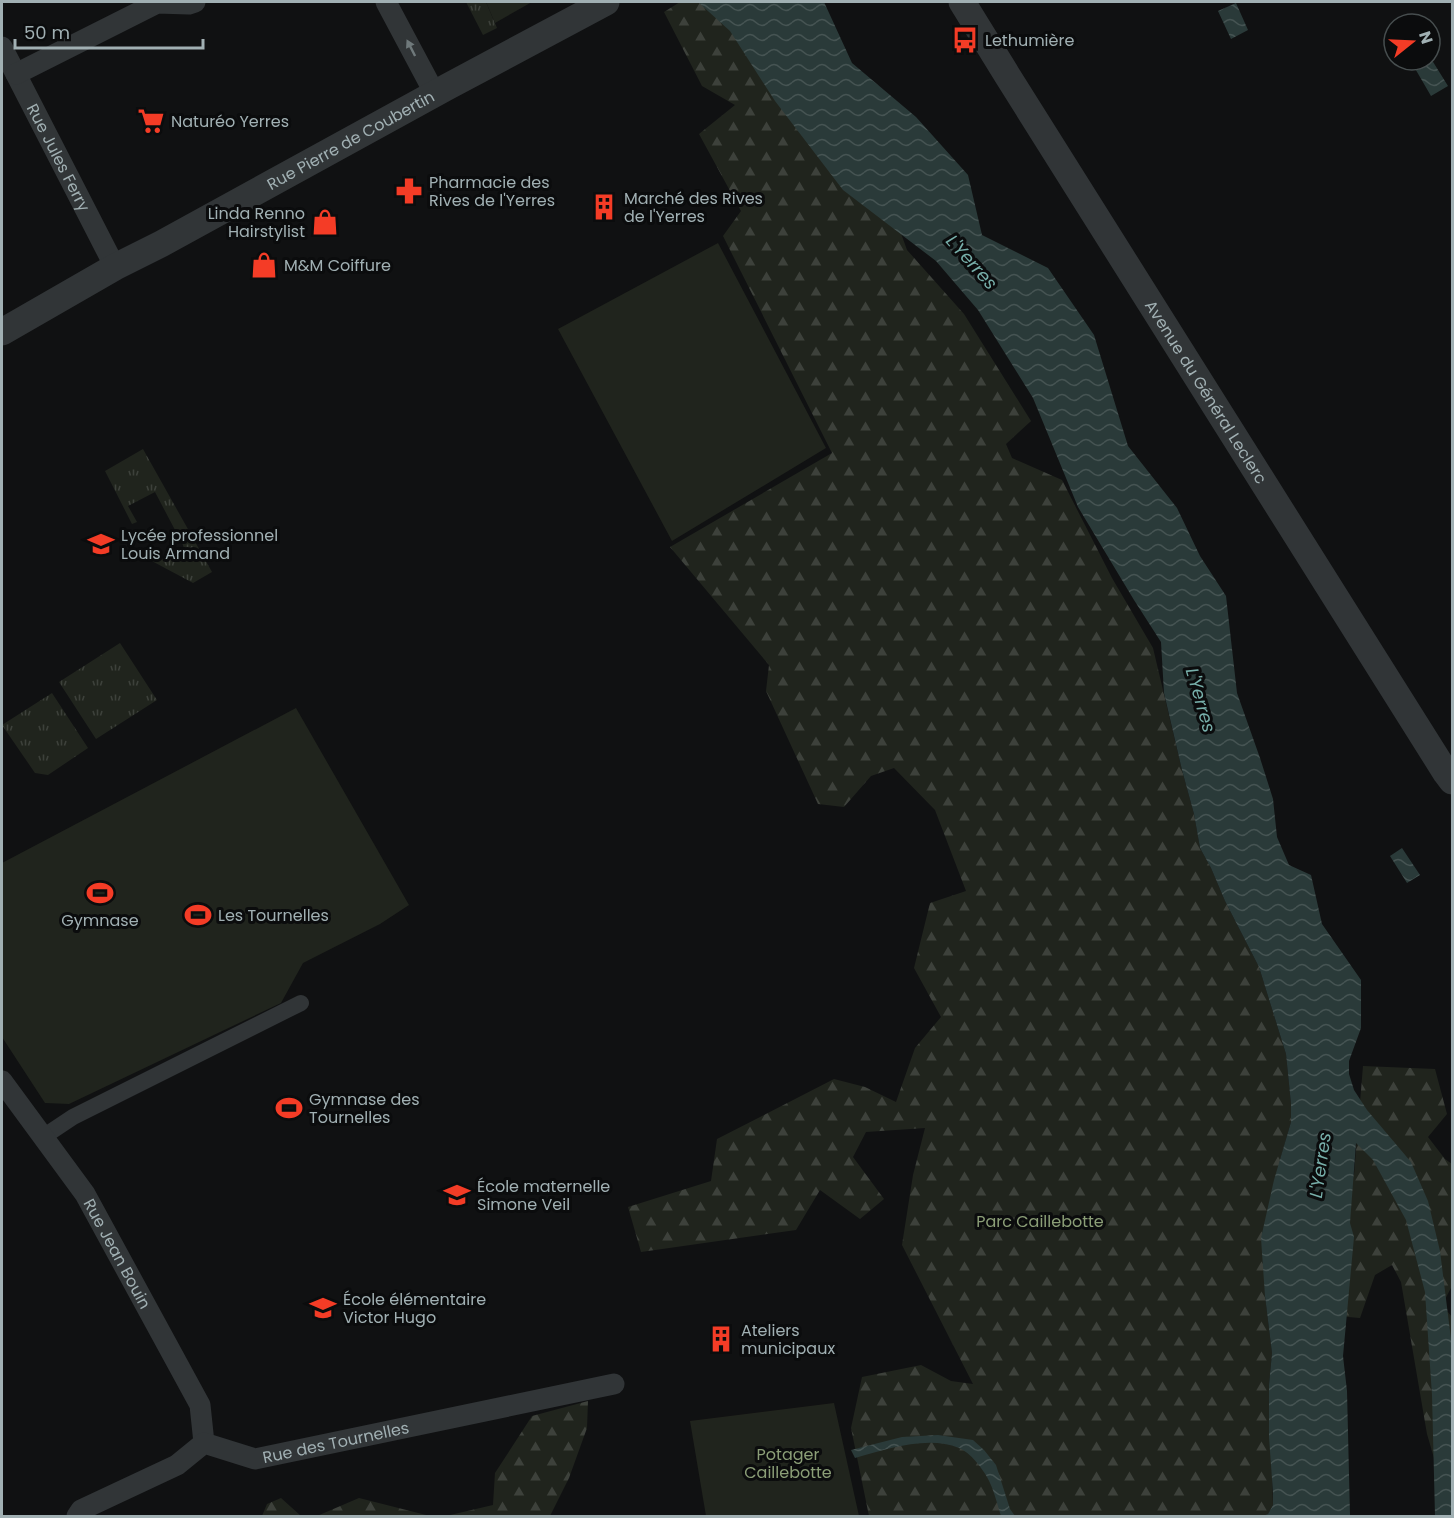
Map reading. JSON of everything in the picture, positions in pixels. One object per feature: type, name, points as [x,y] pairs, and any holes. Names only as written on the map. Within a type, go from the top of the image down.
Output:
[{"type":"street","points":[[16,74],[157,3],[189,4],[195,2]]},
{"type":"street","points":[[386,2],[435,94]]},
{"type":"street","name":"Rue Pierre de Coubertin","points":[[2,332],[115,267],[606,2]]},
{"type":"street","name":"Avenue du Général Leclerc","points":[[962,2],[1452,781]]},
{"type":"street","name":"Rue Jules Ferry","points":[[2,47],[115,267]]},
{"type":"street","points":[[43,1137],[73,1118],[301,1003]]},
{"type":"street","name":"Rue Jean Bouin","points":[[2,1081],[85,1194],[200,1406],[204,1443]]},
{"type":"street","name":"Rue des Tournelles","points":[[204,1443],[255,1459],[614,1384]]},
{"type":"street","points":[[77,1516],[81,1510],[177,1465],[204,1443]]},
{"type":"green space","points":[[466,2],[486,2],[497,28],[483,35]]},
{"type":"green space","points":[[486,2],[532,2],[495,23]]},
{"type":"green space","name":"Parc Caillebotte","points":[[680,2],[710,2],[898,225],[907,250],[964,314],[1031,421],[1006,444],[1012,458],[1062,480],[1112,578],[1153,648],[1194,814],[1200,848],[1259,967],[1286,1054],[1291,1122],[1280,1160],[1265,1296],[1272,1353],[1269,1385],[1273,1505],[1267,1516],[869,1516],[851,1428],[862,1377],[921,1365],[951,1381],[973,1384],[902,1245],[913,1175],[925,1128],[866,1132],[853,1157],[884,1199],[860,1219],[820,1190],[796,1230],[641,1252],[628,1207],[711,1181],[717,1139],[834,1079],[865,1087],[896,1102],[915,1048],[941,1017],[914,968],[930,903],[966,891],[935,810],[894,768],[871,776],[844,807],[818,804],[766,691],[769,665],[670,547],[832,453],[723,236],[741,211],[699,134],[735,105],[702,86],[664,12]]},
{"type":"green space","points":[[718,243],[826,448],[672,541],[558,329]]},
{"type":"green space","points":[[143,449],[212,572],[193,583],[150,560],[145,549],[150,547],[158,561],[184,547],[155,492],[128,506],[137,522],[132,524],[105,471]]},
{"type":"green space","points":[[120,643],[157,700],[96,739],[59,682]]},
{"type":"green space","points":[[52,693],[88,748],[48,775],[35,773],[2,725]]},
{"type":"green space","name":"Les Tournelles","points":[[296,708],[409,905],[380,924],[303,963],[281,1003],[69,1104],[45,1103],[2,1037],[2,863]]},
{"type":"green space","points":[[1363,1066],[1435,1069],[1447,1114],[1428,1137],[1445,1159],[1452,1164],[1452,1286],[1442,1305],[1452,1317],[1452,1516],[1427,1434],[1401,1282],[1392,1265],[1375,1275],[1360,1318],[1325,1315],[1331,1173],[1354,1175]]},
{"type":"green space","points":[[588,1401],[587,1428],[569,1478],[550,1516],[446,1516],[493,1505],[495,1473],[532,1416]]},
{"type":"green space","name":"Potager Caillebotte","points":[[834,1403],[859,1516],[706,1516],[690,1421]]},
{"type":"green space","points":[[281,1498],[301,1516],[262,1516],[267,1504]]},
{"type":"green space","points":[[359,1498],[430,1516],[317,1516]]},
{"type":"water","name":"L'Yerres","points":[[698,2],[824,2],[852,63],[916,117],[968,175],[982,235],[1048,268],[1094,335],[1128,446],[1177,508],[1200,556],[1226,596],[1237,693],[1273,799],[1277,837],[1289,865],[1311,875],[1322,924],[1361,980],[1361,1028],[1349,1061],[1349,1074],[1354,1090],[1367,1110],[1411,1162],[1428,1201],[1440,1251],[1451,1339],[1452,1516],[1435,1516],[1432,1395],[1425,1292],[1406,1220],[1373,1160],[1356,1143],[1350,1223],[1354,1237],[1343,1356],[1347,1391],[1350,1516],[1263,1516],[1268,1514],[1273,1505],[1269,1437],[1269,1385],[1272,1353],[1261,1238],[1274,1180],[1291,1122],[1286,1054],[1259,967],[1200,848],[1194,814],[1164,693],[1161,642],[1078,507],[1033,398],[978,310],[936,261],[843,190],[775,101],[730,31]]},
{"type":"water","points":[[1236,3],[1248,30],[1231,39],[1218,11]]},
{"type":"water","points":[[1417,72],[1439,72],[1448,86],[1431,96]]},
{"type":"water","points":[[1402,848],[1420,875],[1407,883],[1390,856]]},
{"type":"water","points":[[938,1435],[973,1440],[984,1450],[996,1465],[1010,1509],[1015,1516],[1001,1516],[987,1477],[972,1457],[959,1448],[947,1444],[921,1443],[893,1447],[855,1458],[851,1450],[902,1437]]},
{"type":"place","name":"Lethumière","points":[[965,40]]},
{"type":"place","name":"Naturéo Yerres","points":[[151,121]]},
{"type":"place","name":"Pharmacie des Rives de l'Yerres","points":[[409,191]]},
{"type":"place","name":"Marché des Rives de l'Yerres","points":[[604,207]]},
{"type":"place","name":"Linda Renno Hairstylist","points":[[325,222]]},
{"type":"place","name":"M&M Coiffure","points":[[264,265]]},
{"type":"place","name":"Lycée professionnel Louis Armand","points":[[101,544]]},
{"type":"place","name":"Gymnase","points":[[100,893]]},
{"type":"place","name":"Les Tournelles","points":[[198,915]]},
{"type":"place","name":"Gymnase des Tournelles","points":[[289,1108]]},
{"type":"place","name":"École maternelle Simone Veil","points":[[457,1195]]},
{"type":"place","name":"École élémentaire Victor Hugo","points":[[323,1308]]},
{"type":"place","name":"Ateliers municipaux","points":[[721,1339]]}]
